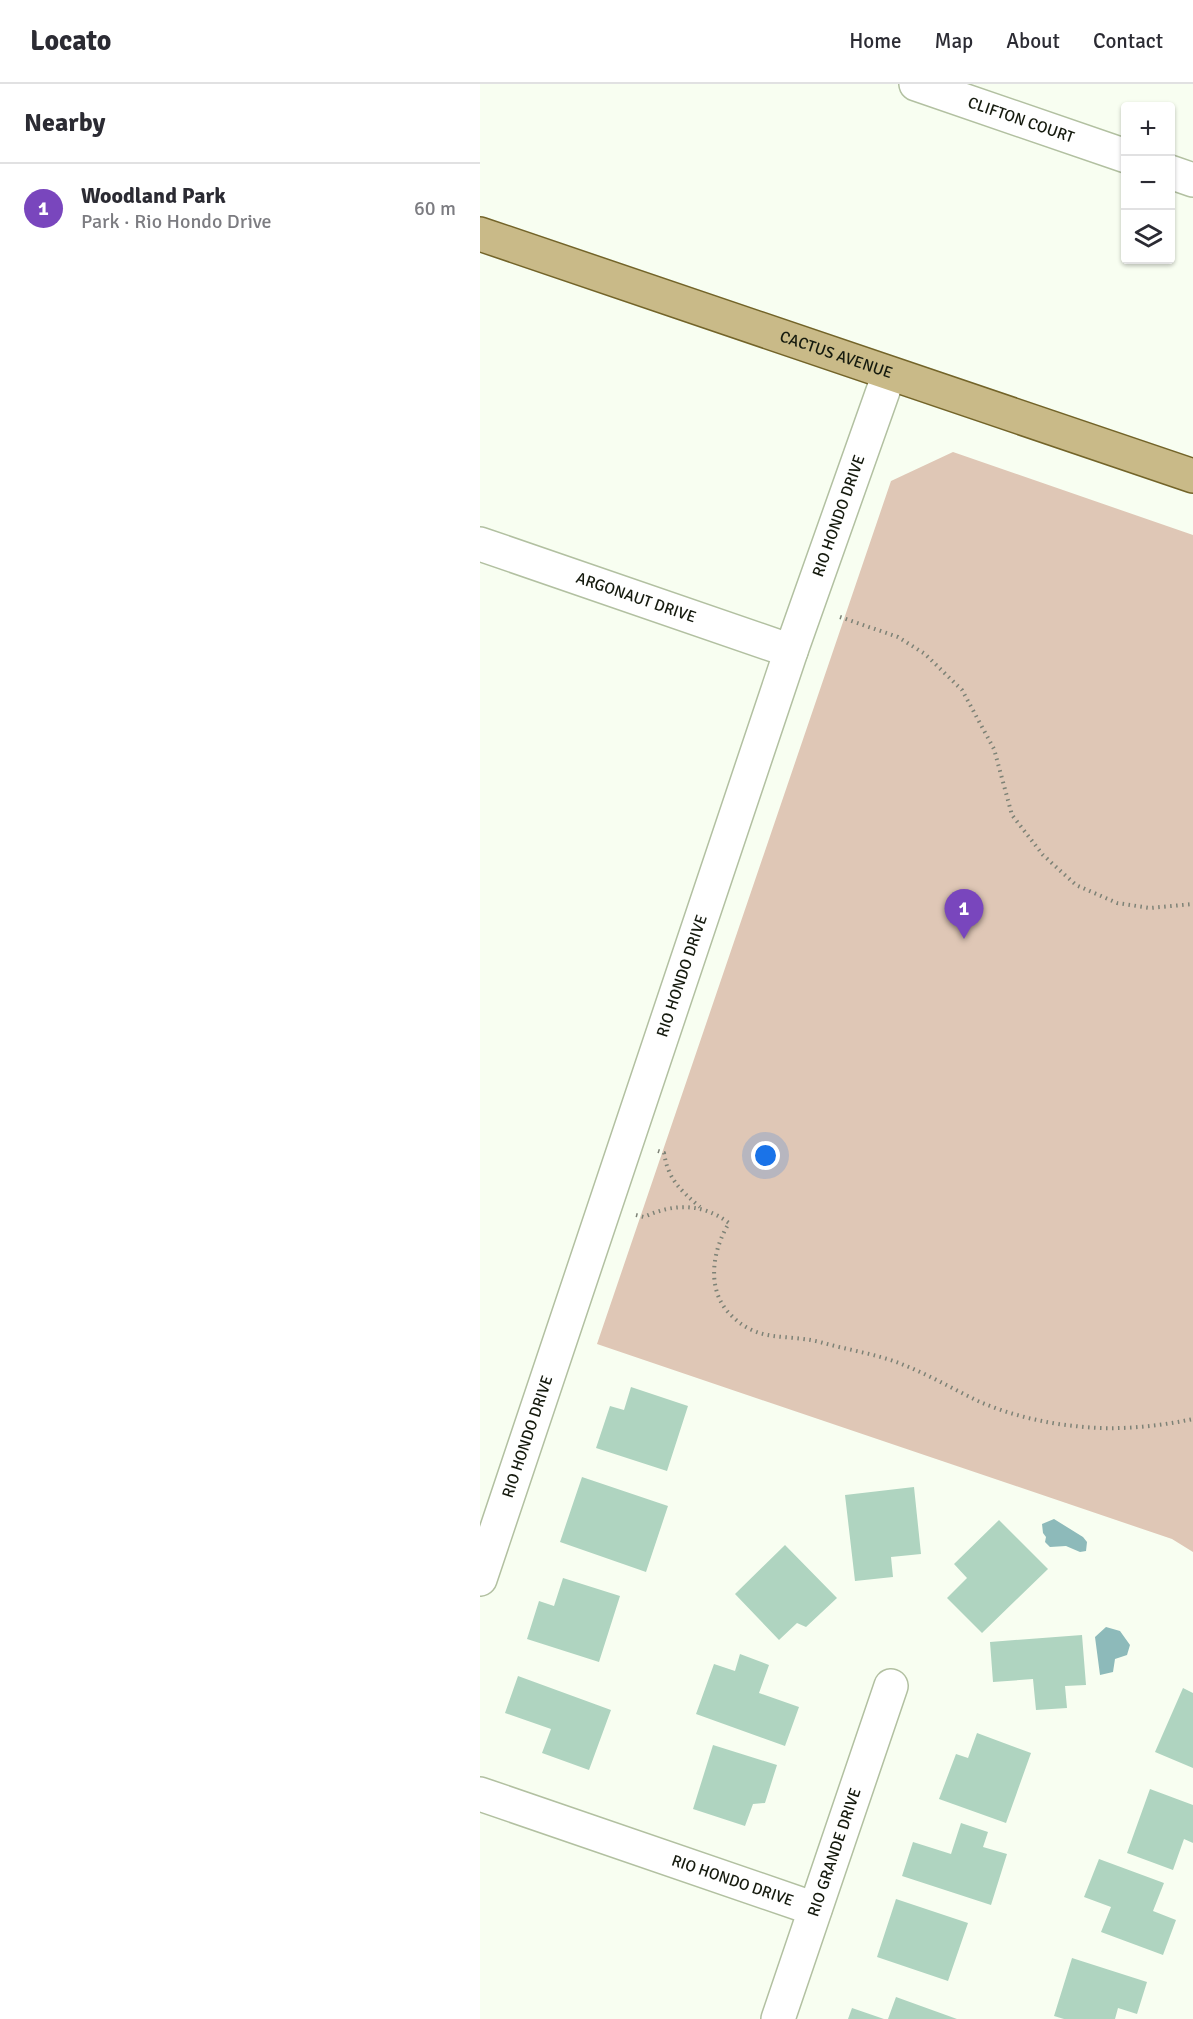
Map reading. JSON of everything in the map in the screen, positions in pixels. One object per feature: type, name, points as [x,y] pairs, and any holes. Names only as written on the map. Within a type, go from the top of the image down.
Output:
[{"type":"main road","name":"CACTUS AVENUE","points":[[480,234],[1193,476]]},
{"type":"street","name":"CLIFTON COURT","points":[[916,84],[1121,155]]},
{"type":"street","points":[[1175,174],[1193,180]]},
{"type":"street","name":"RIO HONDO DRIVE","points":[[480,1579],[791,651],[889,374]]},
{"type":"street","name":"ARGONAUT DRIVE","points":[[480,544],[791,651]]},
{"type":"street","name":"RIO GRANDE DRIVE","points":[[778,2019],[891,1686]]},
{"type":"street","name":"RIO HONDO DRIVE","points":[[480,1794],[815,1910]]},
{"type":"path","points":[[840,617],[898,637],[925,654],[962,690],[994,749],[1012,815],[1042,855],[1076,885],[1117,903],[1150,908],[1193,904]]},
{"type":"path","points":[[657,1151],[664,1153],[666,1169],[674,1181],[700,1207]]},
{"type":"path","points":[[635,1215],[644,1217],[668,1208],[700,1207],[718,1214],[729,1223],[720,1236],[713,1269],[718,1300],[743,1325],[761,1335],[805,1338],[903,1364],[980,1402],[1012,1413],[1073,1426],[1109,1429],[1193,1419]]},
{"type":"shaded area","points":[[953,452],[1193,535],[1193,1552],[1172,1539],[597,1344],[891,481]]},
{"type":"water","points":[[1054,1519],[1083,1537],[1087,1542],[1086,1551],[1080,1552],[1066,1546],[1050,1547],[1045,1542],[1046,1537],[1042,1524]]},
{"type":"water","points":[[1106,1627],[1120,1631],[1130,1645],[1127,1655],[1115,1659],[1113,1672],[1100,1675],[1095,1637]]},
{"type":"building","points":[[631,1387],[688,1406],[667,1471],[596,1448],[610,1406],[624,1410]]},
{"type":"building","points":[[582,1477],[668,1506],[646,1572],[560,1542]]},
{"type":"building","points":[[914,1487],[921,1554],[891,1557],[893,1577],[855,1581],[845,1495]]},
{"type":"building","points":[[999,1520],[1048,1569],[982,1633],[947,1598],[967,1578],[954,1564]]},
{"type":"building","points":[[785,1545],[837,1598],[806,1627],[797,1623],[779,1640],[735,1594]]},
{"type":"building","points":[[563,1578],[620,1596],[599,1662],[527,1639],[539,1601],[554,1606]]},
{"type":"building","points":[[1082,1635],[1086,1685],[1065,1686],[1067,1708],[1036,1710],[1033,1679],[993,1682],[990,1642]]},
{"type":"building","points":[[740,1654],[769,1665],[759,1693],[799,1707],[785,1746],[696,1714],[714,1664],[735,1671]]},
{"type":"building","points":[[518,1676],[611,1710],[589,1770],[542,1753],[551,1729],[505,1713]]},
{"type":"building","points":[[1183,1688],[1193,1693],[1193,1768],[1155,1752]]},
{"type":"building","points":[[977,1733],[1031,1753],[1006,1823],[939,1799],[956,1754],[968,1758]]},
{"type":"building","points":[[713,1745],[777,1765],[765,1803],[753,1804],[745,1826],[693,1809]]},
{"type":"building","points":[[1150,1789],[1193,1805],[1193,1843],[1184,1839],[1173,1870],[1127,1853]]},
{"type":"building","points":[[961,1823],[988,1832],[983,1847],[1007,1854],[991,1905],[902,1876],[913,1842],[951,1854]]},
{"type":"building","points":[[1099,1859],[1164,1883],[1153,1911],[1176,1920],[1163,1955],[1101,1932],[1111,1907],[1084,1897]]},
{"type":"building","points":[[896,1899],[968,1923],[948,1981],[877,1957]]},
{"type":"building","points":[[1072,1958],[1147,1982],[1137,2014],[1118,2008],[1115,2019],[1064,2019],[1054,2016]]},
{"type":"building","points":[[896,1997],[957,2019],[888,2019]]},
{"type":"building","points":[[852,2008],[884,2019],[848,2019]]},
{"type":"place","name":"Woodland Park","points":[[964,939]]}]
